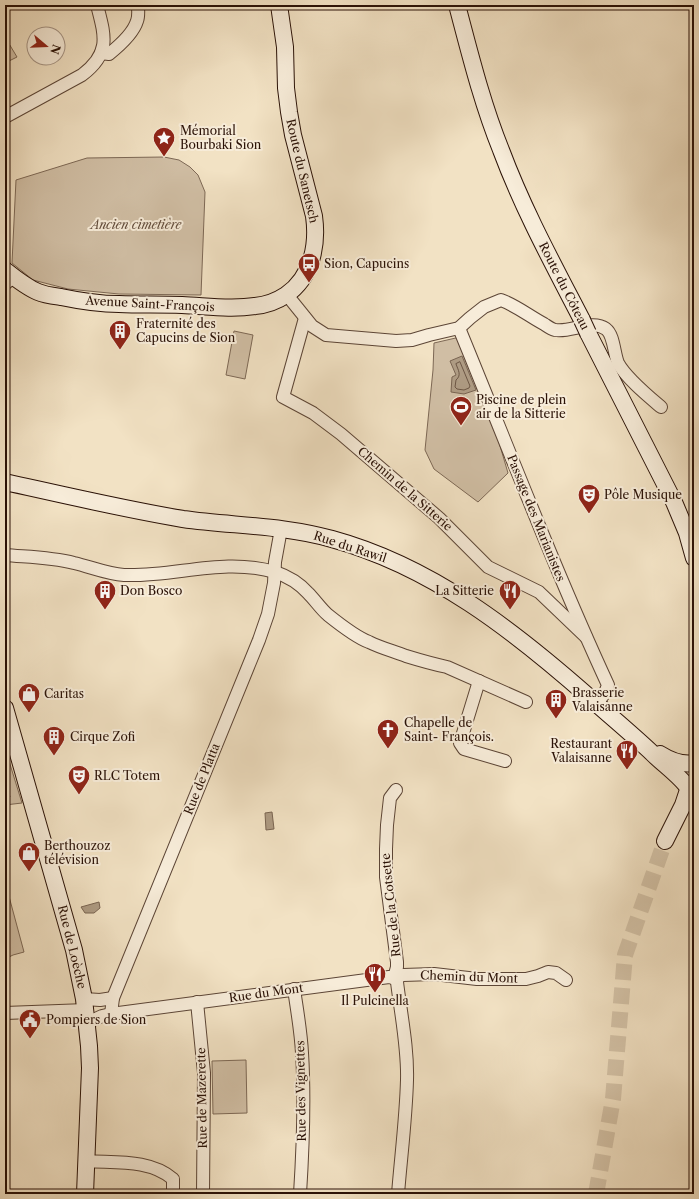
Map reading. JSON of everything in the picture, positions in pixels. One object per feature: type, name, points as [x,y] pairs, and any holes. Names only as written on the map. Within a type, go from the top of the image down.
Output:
[{"type":"street","points":[[5,117],[82,75],[98,60],[104,42],[104,32],[97,5]]},
{"type":"street","points":[[101,53],[108,54],[112,52],[130,32],[137,20],[138,5]]},
{"type":"street","name":"Route du Sanetsch","points":[[255,306],[274,301],[287,294],[296,286],[309,266],[313,256],[315,243],[316,229],[314,216],[294,141],[289,112],[286,88],[285,47],[279,5]]},
{"type":"street","name":"Route du Côteau","points":[[458,5],[478,84],[500,150],[525,209],[674,502],[687,533],[694,558]]},
{"type":"street","name":"Avenue Saint-François","points":[[8,277],[38,292],[86,302],[228,307],[255,306]]},
{"type":"street","points":[[287,294],[312,326],[326,335],[396,341],[412,340],[460,328],[484,307],[501,300],[514,305],[532,318],[554,330],[589,326],[605,328],[609,332],[618,364],[641,389],[661,407]]},
{"type":"street","name":"Chemin de la Sitterie","points":[[305,318],[283,397],[313,413],[341,434],[439,518],[488,567],[538,592],[586,637]]},
{"type":"street","name":"Passage des Marianistes","points":[[460,328],[552,558],[608,685],[605,693],[596,703]]},
{"type":"street","name":"Rue du Rawil","points":[[5,482],[123,508],[183,519],[281,529],[320,536],[387,558],[427,578],[477,608],[500,624],[554,666],[640,741],[689,790]]},
{"type":"street","name":"Rue de Platta","points":[[111,1014],[113,998],[140,929],[259,640],[268,614],[274,583],[275,562],[281,529]]},
{"type":"street","points":[[5,555],[56,559],[108,573],[123,575],[230,566],[275,572],[299,585],[309,593],[328,615],[367,642],[433,664],[447,666],[526,702]]},
{"type":"street","points":[[479,681],[460,743],[464,749],[505,761]]},
{"type":"street","name":"Rue de Loèche","points":[[5,708],[74,950],[86,1011],[90,1068],[85,1194]]},
{"type":"street","name":"Rue du Rawil","points":[[640,741],[671,760],[683,764],[694,763]]},
{"type":"street","points":[[694,763],[686,772],[685,779],[689,790],[667,837],[694,808]]},
{"type":"street","name":"Rue de la Cotsette","points":[[396,790],[390,798],[389,805],[386,877],[397,962],[394,978],[397,982],[404,1033],[407,1080],[398,1194]]},
{"type":"street","name":"Chemin du Mont","points":[[394,978],[403,975],[434,974],[477,979],[526,979],[548,972],[556,973],[566,980]]},
{"type":"street","name":"Rue du Mont","points":[[86,1011],[102,1016],[294,989],[389,977],[394,978]]},
{"type":"street","name":"Rue des Vignettes","points":[[294,989],[301,1042],[303,1072],[300,1194]]},
{"type":"street","points":[[5,1013],[86,1011],[100,1000],[113,998]]},
{"type":"street","name":"Rue du Mont","points":[[113,998],[117,1002],[138,1010]]},
{"type":"street","name":"Rue de Mazerette","points":[[196,1002],[204,1073],[203,1194]]},
{"type":"street","points":[[87,1162],[140,1164],[167,1174],[173,1178],[173,1194]]},
{"type":"street","points":[[203,1194],[208,1194]]},
{"type":"green space","points":[[5,37],[17,57],[5,63]]},
{"type":"green space","name":"Ancien cimetière","points":[[164,157],[179,160],[190,167],[198,175],[205,192],[201,295],[119,294],[68,289],[33,280],[12,263],[16,180],[87,158]]},
{"type":"green space","points":[[234,331],[253,335],[245,379],[226,375]]},
{"type":"green space","name":"Piscine de plein air de la Sitterie","points":[[460,337],[488,405],[508,473],[478,502],[434,469],[425,450],[433,370],[434,343]]},
{"type":"green space","points":[[9,761],[22,803],[5,805],[5,798],[10,797],[5,780],[5,762]]},
{"type":"green space","points":[[7,889],[24,952],[5,959],[5,890]]},
{"type":"green space","points":[[246,1060],[247,1113],[213,1114],[212,1061]]},
{"type":"water","points":[[462,356],[476,390],[464,394],[451,392],[452,377],[456,375],[450,361]]},
{"type":"water","points":[[272,812],[274,829],[266,830],[265,813]]},
{"type":"water","points":[[99,902],[100,908],[94,913],[85,913],[81,907]]},
{"type":"tunnel","points":[[596,1194],[613,1099],[625,955],[665,841]]},
{"type":"place","name":"Mémorial Bourbaki Sion","points":[[164,158]]},
{"type":"place","name":"Sion, Capucins","points":[[309,284]]},
{"type":"place","name":"Fraternité des Capucins de Sion","points":[[120,350]]},
{"type":"place","name":"Piscine de plein air de la Sitterie","points":[[461,426]]},
{"type":"place","name":"Pôle Musique","points":[[589,514]]},
{"type":"place","name":"Don Bosco","points":[[105,610]]},
{"type":"place","name":"La Sitterie","points":[[510,610]]},
{"type":"place","name":"Caritas","points":[[29,714]]},
{"type":"place","name":"Brasserie Valaisanne","points":[[556,720]]},
{"type":"place","name":"Chapelle de Saint- François.","points":[[388,750]]},
{"type":"place","name":"Cirque Zofi","points":[[54,756]]},
{"type":"place","name":"Restaurant Valaisanne","points":[[627,770]]},
{"type":"place","name":"RLC Totem","points":[[79,796]]},
{"type":"place","name":"Berthouzoz télévision","points":[[29,872]]},
{"type":"place","name":"Il Pulcinella","points":[[375,994]]},
{"type":"place","name":"Pompiers de Sion","points":[[30,1040]]}]
